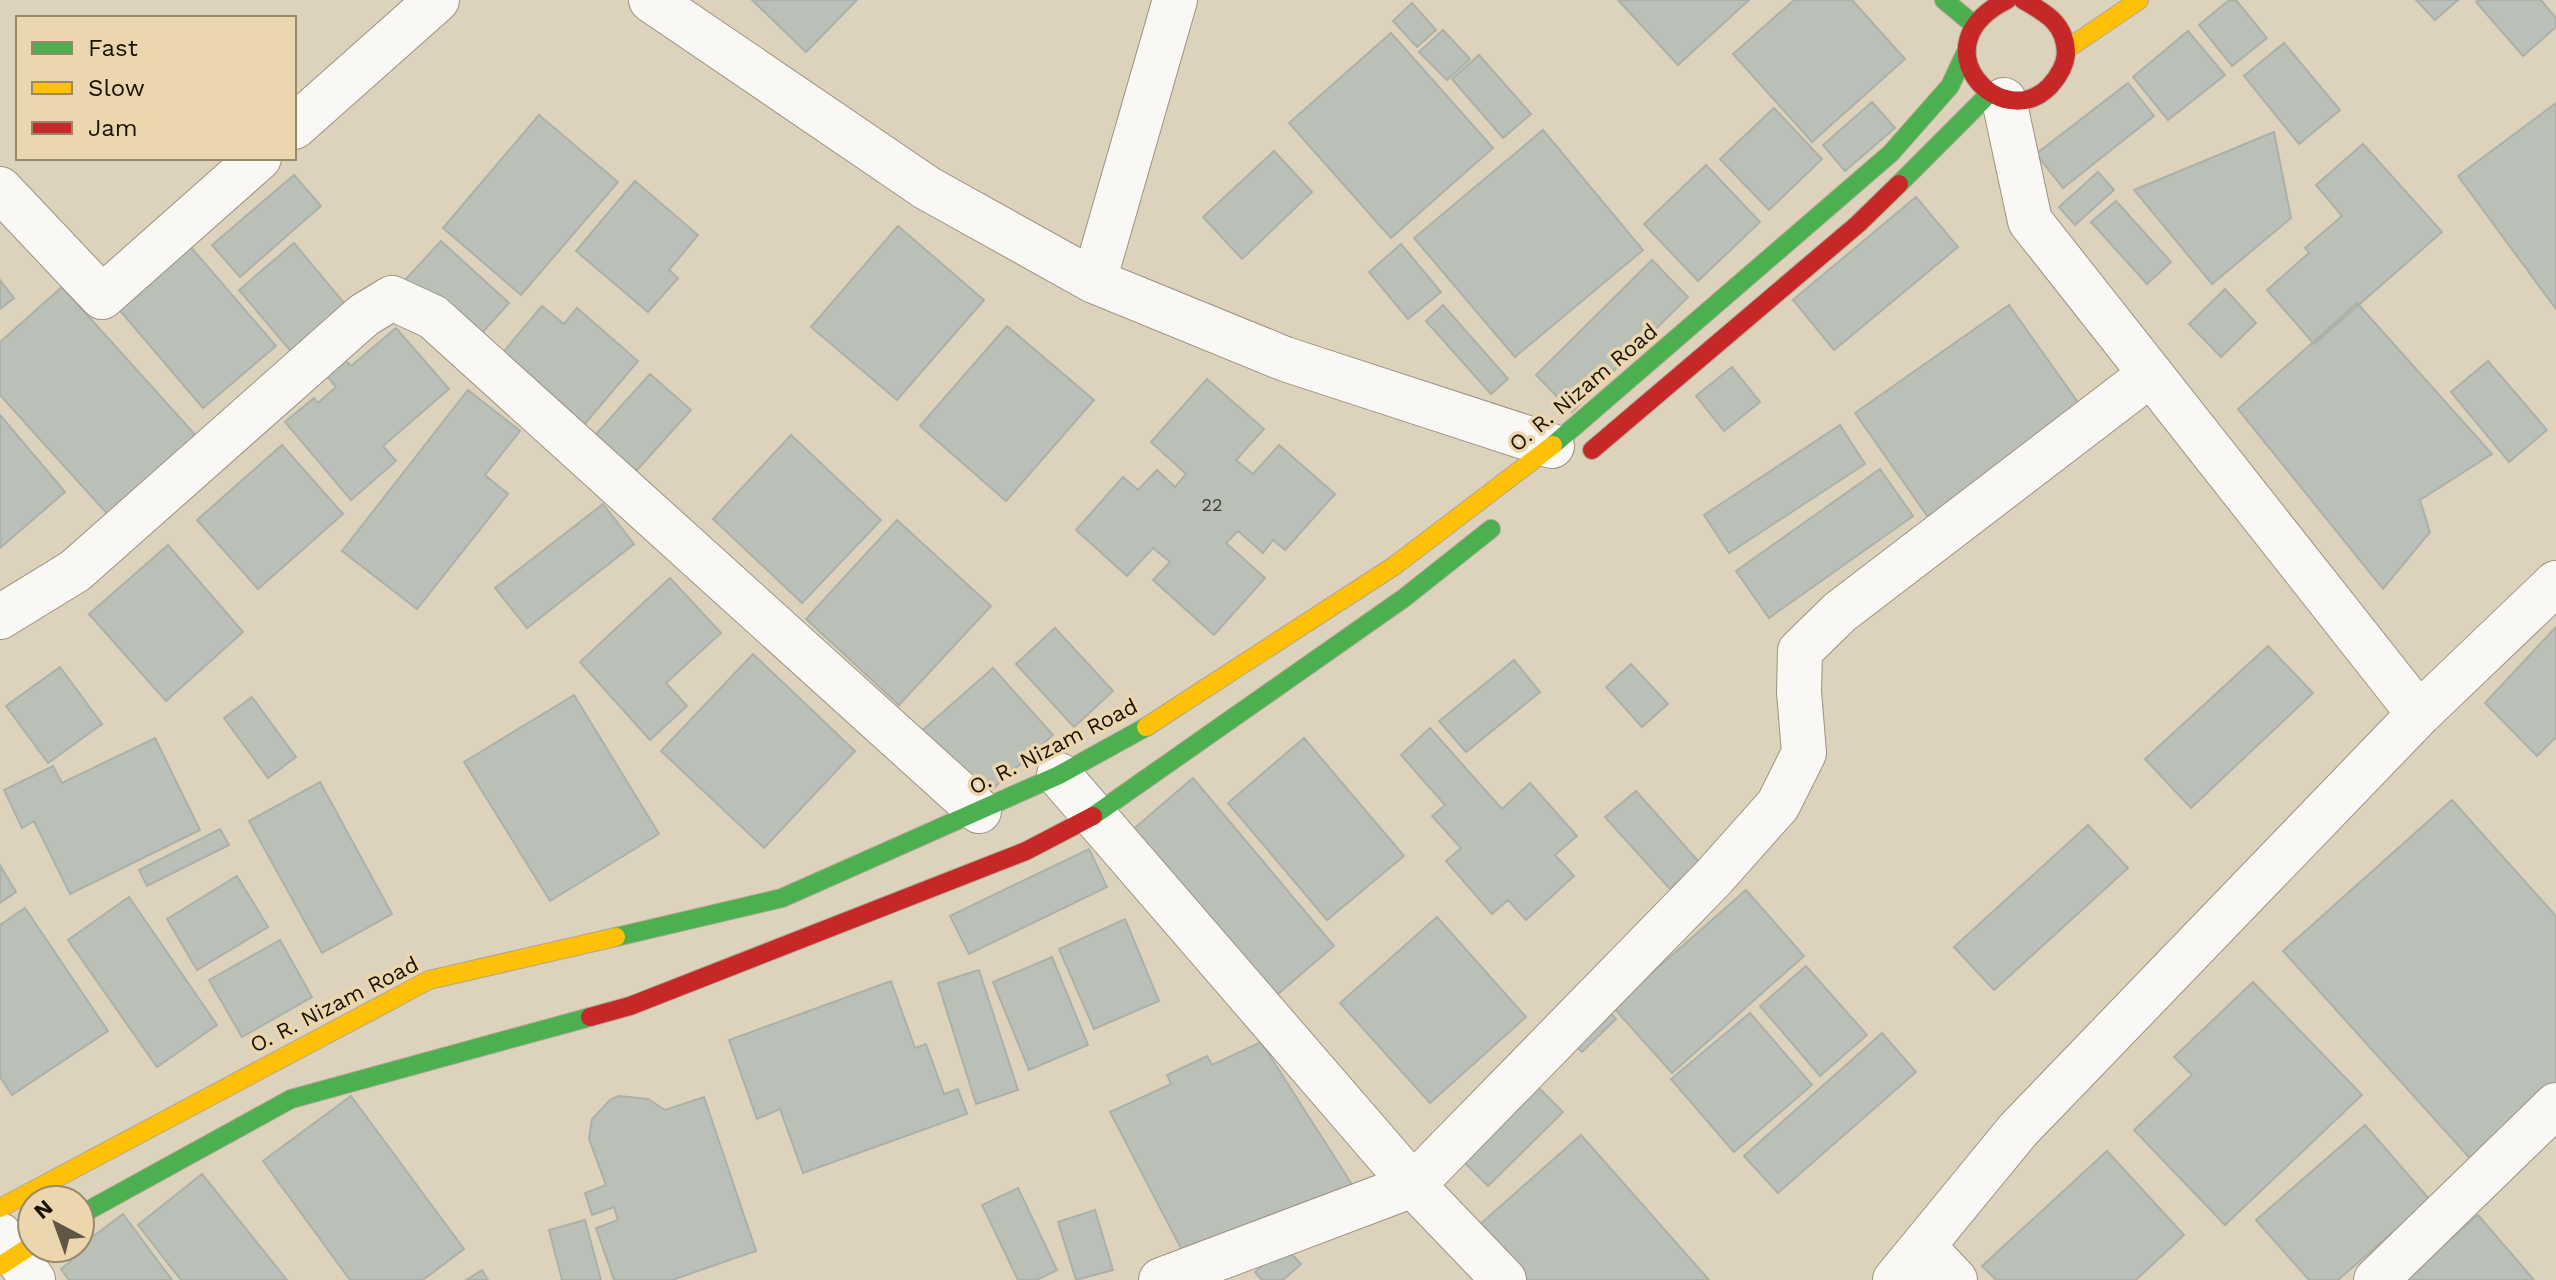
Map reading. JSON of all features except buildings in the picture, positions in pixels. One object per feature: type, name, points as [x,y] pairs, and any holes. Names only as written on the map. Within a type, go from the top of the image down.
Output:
[{"type":"main road","points":[[1944,0],[1973,24],[1989,9],[2007,0]]},
{"type":"main road","points":[[1965,54],[1969,70],[1997,97],[2021,101],[2051,89],[2060,75],[2067,49],[2057,11],[2023,0]]},
{"type":"main road","points":[[2067,49],[2139,0]]},
{"type":"main road","name":"O. R. Nizam Road","points":[[0,1208],[429,980],[782,898],[1059,775],[1158,721],[1564,455],[1891,153],[1950,86],[1965,54],[1973,24]]},
{"type":"main road","points":[[1564,455],[1648,405],[1858,224],[1997,97]]},
{"type":"main road","points":[[96,1206],[291,1099],[630,1006],[1026,851],[1094,815],[1404,598],[1502,521]]},
{"type":"street","points":[[296,125],[437,0]]},
{"type":"street","points":[[651,0],[927,188],[1094,281],[1285,359],[1564,455]]},
{"type":"street","points":[[1094,281],[1175,0]]},
{"type":"street","points":[[1997,97],[2030,221],[2419,714]]},
{"type":"street","points":[[0,189],[102,297],[257,160]]},
{"type":"street","points":[[0,617],[75,571],[364,315],[392,298],[433,317],[979,811]]},
{"type":"street","points":[[1161,1280],[1413,1185],[1713,878],[1778,805],[1804,753],[1799,692],[1800,651],[1840,612],[2151,374]]},
{"type":"street","points":[[1895,1280],[2018,1130],[2419,714],[2556,583]]},
{"type":"street","points":[[1059,775],[1413,1185],[1504,1280]]},
{"type":"street","points":[[2376,1280],[2556,1105]]},
{"type":"street","points":[[1923,1246],[1955,1280]]},
{"type":"traffic: fast","points":[[1944,0],[1973,24]]},
{"type":"traffic: fast","points":[[1553,445],[1891,153],[1950,86],[1965,54]]},
{"type":"traffic: fast","points":[[1899,184],[1989,94]]},
{"type":"traffic: fast","points":[[1093,816],[1404,598],[1491,529]]},
{"type":"traffic: fast","points":[[616,937],[782,898],[1059,775],[1146,727]]},
{"type":"traffic: fast","points":[[96,1206],[291,1099],[590,1017]]},
{"type":"traffic: slow","points":[[2067,49],[2139,0]]},
{"type":"traffic: slow","points":[[1146,727],[1394,566],[1553,445]]},
{"type":"traffic: slow","points":[[0,1208],[429,980],[616,937]]},
{"type":"traffic: slow","points":[[0,1266],[16,1256]]},
{"type":"traffic: jam","points":[[2007,0],[1981,19],[1968,39],[1968,60],[1976,79],[1991,93],[2010,100],[2030,99],[2050,86],[2061,71],[2066,54],[2063,35],[2058,27],[2047,15],[2023,0]]},
{"type":"traffic: jam","points":[[1592,450],[1858,224],[1899,184]]},
{"type":"traffic: jam","points":[[590,1017],[630,1006],[1026,851],[1093,816]]}]
